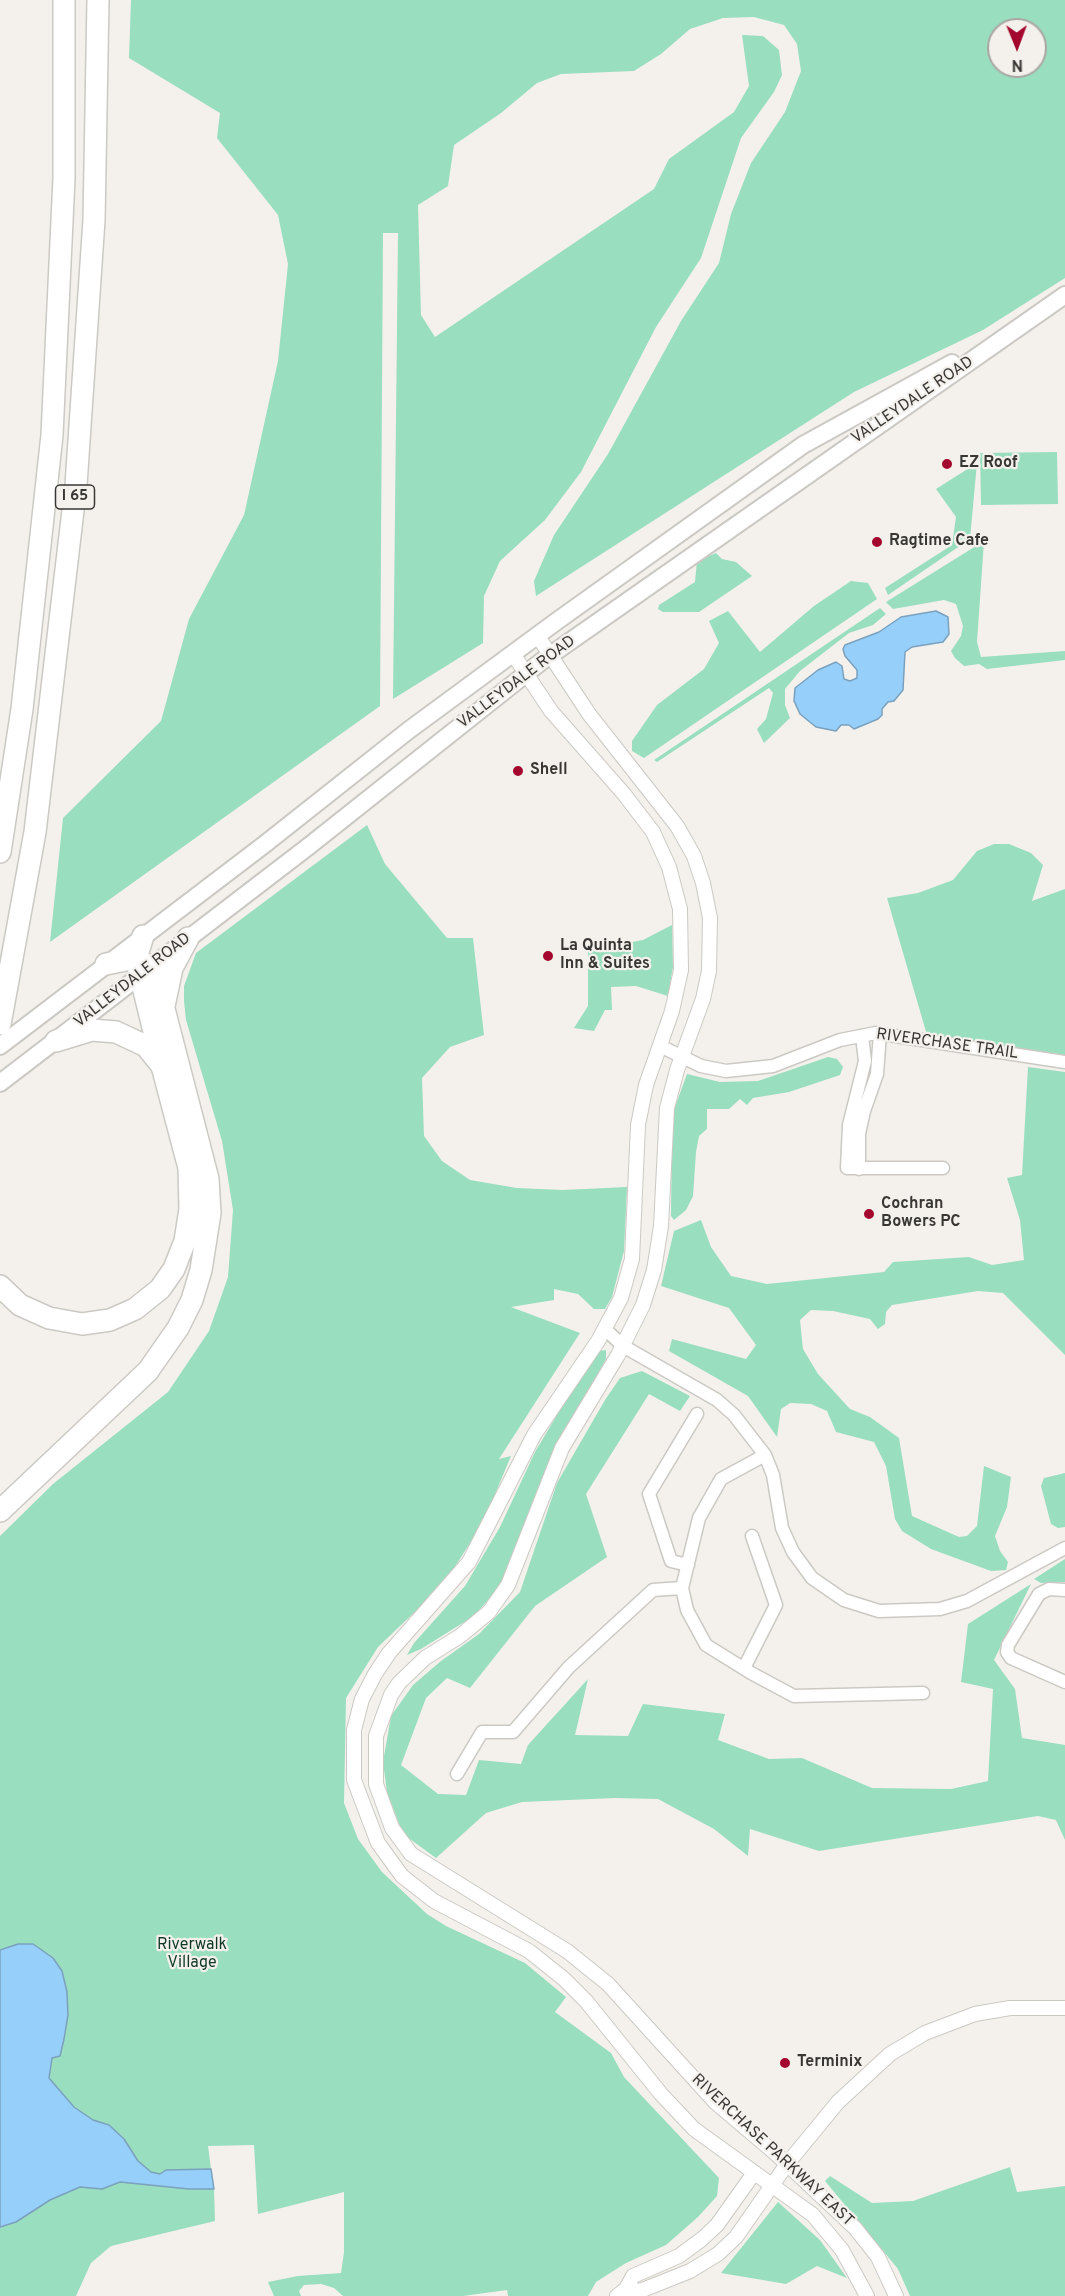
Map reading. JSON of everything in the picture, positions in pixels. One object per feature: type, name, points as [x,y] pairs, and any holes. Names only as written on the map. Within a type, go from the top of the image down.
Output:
[{"type":"highway","name":"I 65","points":[[0,852],[22,709],[52,435],[64,190],[64,0]]},
{"type":"highway","name":"I 65","points":[[0,1024],[35,832],[76,485],[94,220],[98,0]]},
{"type":"highway","points":[[0,1286],[10,1297],[32,1312],[66,1323],[82,1324],[110,1320],[135,1309],[160,1289],[174,1269],[185,1241],[191,1196],[187,1157],[162,1066],[142,967],[143,936]]},
{"type":"highway","points":[[164,1009],[172,968],[189,938]]},
{"type":"highway","points":[[106,964],[142,967]]},
{"type":"highway","points":[[0,1511],[148,1371],[178,1328],[192,1300],[201,1270],[210,1213],[209,1194],[164,1009],[142,967]]},
{"type":"highway","points":[[56,1041],[92,1030],[116,1032],[146,1046],[162,1066]]},
{"type":"main road","name":"VALLEYDALE ROAD","points":[[0,1083],[56,1041],[142,967],[189,938],[550,655],[1065,295]]},
{"type":"main road","name":"VALLEYDALE ROAD","points":[[0,1046],[265,844],[409,730],[537,635],[803,445],[941,369],[1015,323],[1051,305]]},
{"type":"street","name":"RIVERCHASE PARKWAY EAST","points":[[537,635],[589,714],[677,826],[699,870],[710,918],[711,957],[703,999],[667,1108],[657,1256],[644,1305],[623,1346],[562,1448],[512,1578],[496,1603],[473,1626],[418,1663],[391,1695],[376,1736],[376,1784],[392,1828],[411,1854],[545,1937],[589,1968],[629,2005],[716,2103],[834,2207],[867,2242],[885,2270],[896,2296]]},
{"type":"street","name":"RIVERCHASE PARKWAY EAST","points":[[513,654],[567,732],[640,814],[653,832],[669,867],[680,909],[682,948],[676,996],[643,1098],[638,1125],[630,1268],[621,1298],[604,1329],[534,1435],[469,1562],[389,1653],[375,1674],[362,1699],[356,1719],[353,1741],[354,1780],[378,1843],[402,1876],[434,1901],[515,1943],[551,1967],[586,2001],[661,2094],[694,2129],[797,2201],[829,2233],[856,2272],[867,2296]]},
{"type":"street","name":"RIVERCHASE TRAIL","points":[[660,1046],[682,1058],[716,1070],[752,1070],[862,1036],[880,1034],[1065,1062]]},
{"type":"street","points":[[853,1168],[861,1119],[877,1074],[880,1034]]},
{"type":"street","points":[[853,1168],[849,1125],[865,1061],[862,1036]]},
{"type":"street","points":[[853,1168],[943,1168]]},
{"type":"street","points":[[604,1329],[623,1346],[717,1400],[734,1416],[765,1455],[773,1475],[782,1528],[804,1569],[837,1596],[870,1609],[909,1612],[954,1606],[1017,1576],[1065,1548]]},
{"type":"street","points":[[688,1565],[671,1561],[649,1494],[698,1414]]},
{"type":"street","points":[[765,1455],[721,1479],[699,1518],[682,1588],[687,1611],[706,1645],[794,1696],[923,1693]]},
{"type":"street","points":[[744,1668],[776,1605],[752,1536]]},
{"type":"street","points":[[457,1774],[482,1732],[513,1732],[569,1667],[653,1590],[682,1588]]},
{"type":"street","points":[[1065,1590],[1050,1589],[1039,1594],[1008,1645],[1007,1652],[1011,1658],[1065,1682]]},
{"type":"street","points":[[621,2293],[640,2291],[706,2263],[736,2237],[774,2186],[787,2164],[856,2083],[890,2054],[914,2039],[949,2023],[991,2011],[1010,2008],[1065,2008]]},
{"type":"street","points":[[621,2293],[633,2276],[679,2256],[702,2239],[717,2225],[754,2173]]},
{"type":"green space","points":[[131,0],[1065,0],[1065,278],[983,330],[854,392],[536,596],[534,581],[554,535],[608,454],[681,321],[719,263],[731,214],[751,163],[785,112],[801,71],[797,44],[784,25],[754,17],[723,18],[690,29],[661,54],[634,71],[561,74],[537,83],[501,113],[454,145],[448,186],[418,205],[421,315],[435,337],[654,189],[669,159],[734,112],[749,86],[742,35],[763,36],[779,50],[782,75],[774,92],[741,138],[701,258],[656,327],[581,472],[545,520],[500,561],[484,596],[483,643],[393,699],[398,233],[383,233],[380,706],[50,942],[63,818],[161,721],[189,619],[244,515],[278,361],[288,264],[278,215],[217,138],[220,113],[129,58]]},
{"type":"green space","points":[[1057,452],[1058,504],[981,505],[980,453]]},
{"type":"green space","points":[[977,463],[970,539],[888,595],[885,588],[952,545],[956,517],[936,489]]},
{"type":"green space","points":[[984,541],[977,642],[981,657],[1065,651],[1065,660],[987,669],[979,664],[964,666],[951,651],[961,636],[963,626],[956,604],[944,600],[893,609],[886,602]]},
{"type":"green space","points":[[716,553],[722,559],[736,562],[752,576],[699,612],[663,612],[658,609],[659,605],[695,582],[697,561]]},
{"type":"green space","points":[[851,581],[868,583],[877,599],[644,758],[632,751],[632,741],[657,705],[704,669],[719,643],[709,621],[728,611],[760,652],[814,606]]},
{"type":"green space","points":[[880,608],[886,614],[873,625],[849,633],[800,671],[785,689],[785,705],[790,718],[764,743],[757,729],[766,719],[773,693],[769,688],[657,762],[654,760]]},
{"type":"green space","name":"Riverwalk Village","points":[[367,825],[385,864],[447,938],[473,938],[484,1035],[450,1047],[422,1078],[424,1136],[442,1161],[470,1180],[517,1188],[563,1190],[627,1187],[624,1251],[612,1297],[605,1309],[594,1309],[578,1294],[554,1289],[554,1300],[511,1307],[580,1333],[499,1459],[511,1456],[483,1523],[443,1585],[378,1647],[346,1698],[344,1803],[358,1839],[382,1872],[427,1914],[446,1926],[525,1963],[566,1997],[555,2012],[611,2053],[624,2077],[719,2178],[717,2196],[698,2217],[666,2245],[626,2263],[596,2282],[588,2296],[508,2296],[507,2290],[463,2296],[343,2296],[334,2288],[321,2284],[304,2285],[299,2291],[301,2296],[274,2296],[268,2282],[298,2276],[341,2273],[344,2252],[344,2192],[258,2214],[254,2145],[208,2146],[211,2169],[160,2174],[151,2172],[138,2161],[0,2152],[0,1536],[53,1484],[168,1392],[209,1331],[228,1277],[233,1210],[222,1141],[186,1020],[184,1001],[184,986],[196,953]]},
{"type":"green space","points":[[994,844],[1009,844],[1031,853],[1043,865],[1032,901],[1065,889],[1065,1058],[927,1035],[887,898],[918,893],[953,880],[977,851]]},
{"type":"green space","points":[[672,925],[673,967],[668,996],[636,986],[611,987],[612,1010],[605,1010],[594,1031],[574,1028],[588,1006],[588,950],[643,940]]},
{"type":"green space","points":[[828,1057],[837,1059],[843,1067],[840,1075],[789,1092],[753,1098],[747,1105],[740,1099],[729,1109],[707,1109],[707,1129],[699,1136],[696,1152],[693,1196],[686,1210],[674,1220],[671,1216],[672,1115],[687,1074],[720,1082],[758,1081]]},
{"type":"green space","points":[[1028,1067],[1065,1072],[1065,1355],[1003,1293],[978,1291],[892,1305],[886,1312],[885,1324],[878,1329],[870,1319],[833,1311],[811,1310],[800,1320],[803,1349],[818,1374],[850,1409],[870,1417],[899,1438],[912,1516],[959,1537],[967,1536],[977,1526],[984,1466],[1011,1477],[1007,1507],[995,1536],[1000,1551],[1008,1562],[1006,1570],[991,1571],[931,1549],[902,1531],[895,1519],[886,1466],[874,1442],[836,1432],[827,1411],[811,1404],[790,1403],[781,1409],[777,1437],[748,1396],[669,1351],[672,1339],[746,1359],[756,1345],[729,1308],[661,1286],[674,1231],[701,1220],[711,1247],[731,1276],[767,1284],[884,1272],[893,1262],[969,1257],[992,1265],[1024,1260],[1020,1220],[1007,1178],[1022,1175]]},
{"type":"green space","points":[[606,1350],[606,1359],[554,1452],[501,1585],[474,1616],[421,1649],[407,1655],[414,1643],[465,1586],[500,1527],[535,1452],[585,1368],[599,1351]]},
{"type":"green space","points":[[642,1371],[690,1396],[680,1411],[649,1394],[586,1494],[607,1557],[535,1606],[470,1688],[447,1678],[426,1698],[401,1765],[438,1794],[466,1795],[479,1760],[521,1764],[528,1745],[588,1679],[575,1735],[628,1736],[643,1704],[725,1714],[718,1740],[769,1759],[802,1758],[872,1788],[951,1789],[988,1781],[993,1689],[961,1682],[968,1624],[1031,1584],[994,1660],[1015,1689],[1022,1738],[1065,1745],[1065,1840],[1056,1820],[1038,1816],[819,1851],[750,1829],[748,1856],[714,1829],[658,1799],[615,1798],[522,1802],[486,1813],[436,1858],[403,1834],[387,1792],[383,1762],[391,1716],[413,1685],[441,1661],[479,1634],[520,1592],[557,1483],[620,1378]]},
{"type":"green space","points":[[1065,1473],[1065,1527],[1058,1528],[1051,1524],[1041,1486],[1044,1478]]},
{"type":"green space","points":[[1065,1559],[1065,1582],[1041,1583],[1034,1579]]},
{"type":"green space","points":[[1010,2167],[1017,2192],[1065,2186],[1065,2296],[910,2296],[898,2269],[825,2181],[830,2176],[872,2203],[913,2201]]},
{"type":"green space","points":[[120,2182],[189,2189],[214,2189],[215,2221],[111,2246],[91,2263],[76,2296],[0,2296],[0,2227],[16,2222],[50,2200],[80,2187],[102,2189]]},
{"type":"green space","points":[[778,2202],[820,2240],[847,2278],[817,2266],[786,2284],[721,2273]]},
{"type":"water","points":[[936,611],[948,617],[949,634],[943,642],[912,647],[905,652],[903,690],[894,701],[888,702],[878,719],[854,729],[849,725],[841,725],[836,731],[816,727],[800,714],[794,701],[795,688],[818,670],[836,662],[842,666],[844,679],[850,681],[857,678],[857,670],[845,656],[843,649],[845,645],[879,632],[901,617]]},
{"type":"water","points":[[18,1944],[33,1944],[53,1958],[62,1971],[67,1992],[68,2015],[64,2039],[60,2056],[52,2058],[49,2078],[74,2107],[93,2120],[109,2125],[124,2139],[138,2161],[151,2172],[160,2174],[166,2170],[211,2169],[214,2189],[189,2189],[120,2182],[102,2189],[80,2187],[50,2200],[16,2222],[0,2227],[0,1950]]},
{"type":"place","name":"EZ Roof","points":[[947,464]]},
{"type":"place","name":"Ragtime Cafe","points":[[877,542]]},
{"type":"place","name":"Shell","points":[[518,771]]},
{"type":"place","name":"La Quinta Inn & Suites","points":[[548,956]]},
{"type":"place","name":"Cochran Bowers PC","points":[[869,1214]]},
{"type":"place","name":"Terminix","points":[[785,2063]]}]
